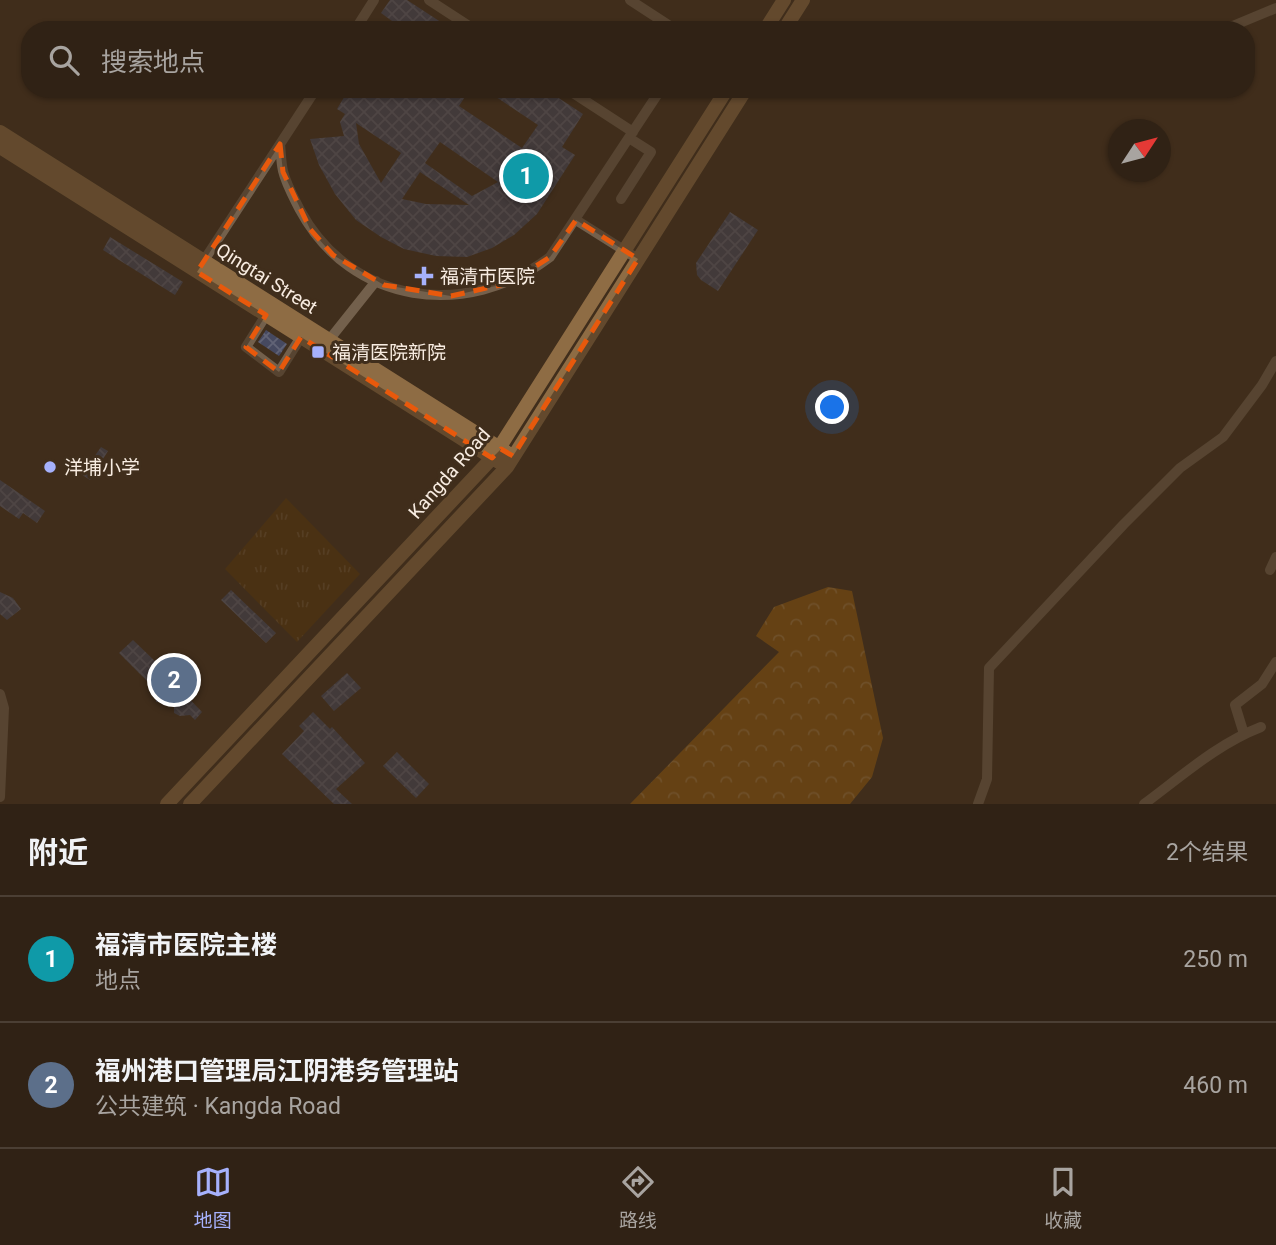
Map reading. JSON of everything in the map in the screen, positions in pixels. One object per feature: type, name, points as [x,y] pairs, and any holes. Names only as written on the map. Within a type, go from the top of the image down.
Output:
[{"type":"street","points":[[361,21],[374,0]]},
{"type":"street","points":[[429,0],[461,21]]},
{"type":"street","points":[[630,0],[662,21]]},
{"type":"street","points":[[771,21],[784,0]]},
{"type":"street","points":[[790,21],[803,0]]},
{"type":"street","points":[[1245,21],[1276,8]]},
{"type":"street","points":[[200,266],[310,98]]},
{"type":"street","points":[[580,98],[651,152],[621,199]]},
{"type":"street","points":[[280,144],[283,172],[294,199],[310,229],[333,255],[357,272],[376,281],[428,295],[451,296],[500,286],[532,271],[550,257],[655,98]]},
{"type":"street","name":"Kangda Road","points":[[167,804],[495,453],[721,98]]},
{"type":"street","name":"Kangda Road","points":[[190,804],[510,461],[740,98]]},
{"type":"street","name":"Qingtai Street","points":[[0,132],[200,266],[266,315],[510,461]]},
{"type":"street","name":"Qingtai Street","points":[[0,148],[329,340],[495,453]]},
{"type":"street","points":[[576,220],[638,259]]},
{"type":"street","points":[[329,340],[376,281]]},
{"type":"street","points":[[266,315],[246,347],[279,372],[301,337]]},
{"type":"street","points":[[978,804],[987,779],[989,668],[1180,468],[1223,437],[1262,385],[1276,361]]},
{"type":"street","points":[[1270,570],[1276,557]]},
{"type":"street","points":[[1244,734],[1235,705],[1262,684],[1276,662]]},
{"type":"street","points":[[0,694],[4,708],[0,797]]},
{"type":"street","points":[[1144,804],[1210,754],[1261,727]]},
{"type":"highlighted area","points":[[280,144],[283,172],[310,229],[333,255],[384,285],[451,296],[509,283],[550,257],[576,220],[638,259],[513,456],[501,449],[492,458],[301,337],[279,372],[246,347],[266,315],[197,272]]},
{"type":"green space","points":[[286,498],[360,574],[297,642],[225,569]]},
{"type":"green space","points":[[828,587],[852,591],[883,738],[872,777],[850,804],[630,804],[779,652],[756,636],[774,607]]},
{"type":"building","points":[[390,0],[407,0],[439,21],[392,21],[381,13]]},
{"type":"building","points":[[344,98],[464,98],[459,106],[522,148],[538,125],[498,98],[559,98],[583,114],[562,147],[575,155],[537,214],[514,235],[492,248],[467,257],[436,256],[404,249],[356,220],[335,194],[319,165],[310,139],[344,136],[340,122],[345,114],[337,109]],"holes":[[[356,123],[401,153],[381,183],[359,144]],[[440,142],[498,182],[472,196],[425,163]],[[420,172],[469,205],[426,204],[402,199]]]},
{"type":"building","points":[[730,212],[758,230],[718,291],[697,275],[696,263]]},
{"type":"building","points":[[110,237],[183,282],[175,295],[103,250]]},
{"type":"building","points":[[266,330],[287,344],[279,356],[258,342]]},
{"type":"building","points":[[101,447],[108,451],[90,480],[75,470],[85,470]]},
{"type":"building","points":[[0,480],[45,511],[37,523],[23,513],[19,519],[0,506]]},
{"type":"building","points":[[231,590],[276,633],[266,643],[221,600]]},
{"type":"building","points":[[0,592],[13,598],[21,609],[7,620],[0,614]]},
{"type":"building","points":[[133,640],[181,686],[179,688],[202,712],[195,720],[190,715],[180,716],[174,713],[174,696],[163,702],[156,702],[156,690],[119,653]]},
{"type":"building","points":[[347,673],[361,688],[334,711],[321,696]]},
{"type":"building","points":[[313,712],[330,729],[332,727],[365,763],[336,789],[352,804],[334,804],[282,754],[304,731],[299,726]]},
{"type":"building","points":[[397,752],[429,784],[416,798],[383,766]]},
{"type":"place","name":"福清市医院主楼","points":[[526,176]]},
{"type":"place","name":"福清市医院","points":[[424,276]]},
{"type":"place","name":"福清医院新院","points":[[318,352]]},
{"type":"place","name":"洋埔小学","points":[[50,467]]},
{"type":"place","name":"福州港口管理局江阴港务管理站","points":[[174,680]]}]
